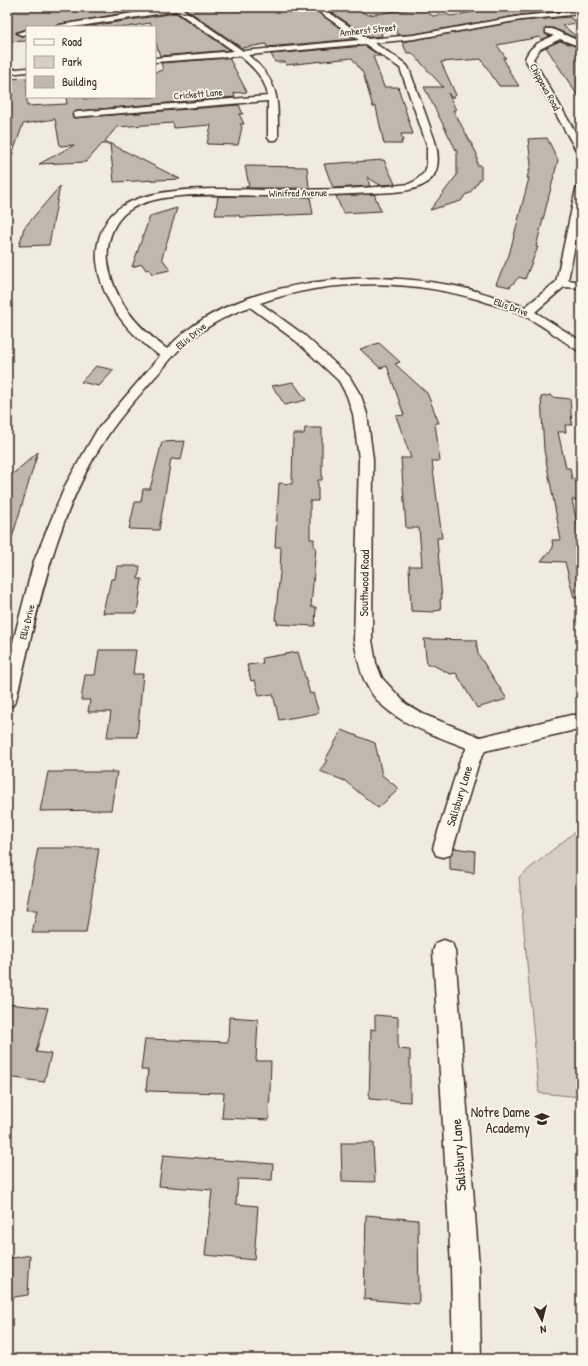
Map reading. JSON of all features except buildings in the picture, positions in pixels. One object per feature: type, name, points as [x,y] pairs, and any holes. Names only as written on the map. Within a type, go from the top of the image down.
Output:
[{"type":"street","name":"Winifred Avenue","points":[[168,356],[132,327],[118,307],[108,287],[102,266],[102,249],[106,232],[118,212],[129,206],[166,195],[186,193],[324,192],[411,187],[419,183],[430,173],[432,165],[432,145],[404,67],[316,7]]},
{"type":"street","points":[[66,26],[176,8],[242,54],[266,78],[272,98],[273,138]]},
{"type":"street","name":"Amherst Street","points":[[156,60],[242,54],[366,42],[432,34],[521,18],[581,12]]},
{"type":"street","points":[[512,13],[581,45]]},
{"type":"street","name":"Chippewa Road","points":[[560,36],[535,48],[530,53],[529,59],[543,86],[581,150]]},
{"type":"street","points":[[7,72],[26,70]]},
{"type":"street","name":"Crickett Lane","points":[[78,115],[272,98]]},
{"type":"street","points":[[527,312],[561,283],[569,253],[581,189]]},
{"type":"street","name":"Ellis Drive","points":[[7,700],[42,561],[73,484],[102,433],[178,344],[205,323],[229,310],[283,291],[324,284],[390,281],[443,287],[471,293],[527,312],[581,347]]},
{"type":"street","points":[[561,283],[581,285]]},
{"type":"street","name":"Southwood Road","points":[[251,302],[300,338],[344,379],[354,396],[360,414],[366,459],[363,640],[367,663],[374,681],[399,709],[418,720],[479,745]]},
{"type":"street","points":[[479,745],[571,723],[581,722]]},
{"type":"street","name":"Salisbury Lane","points":[[443,848],[470,760],[479,745]]},
{"type":"street","name":"Salisbury Lane","points":[[444,951],[466,1267],[468,1359]]},
{"type":"green space","points":[[581,827],[581,1097],[539,1093],[519,877]]},
{"type":"place","name":"Notre Dame Academy","points":[[542,1119]]}]
